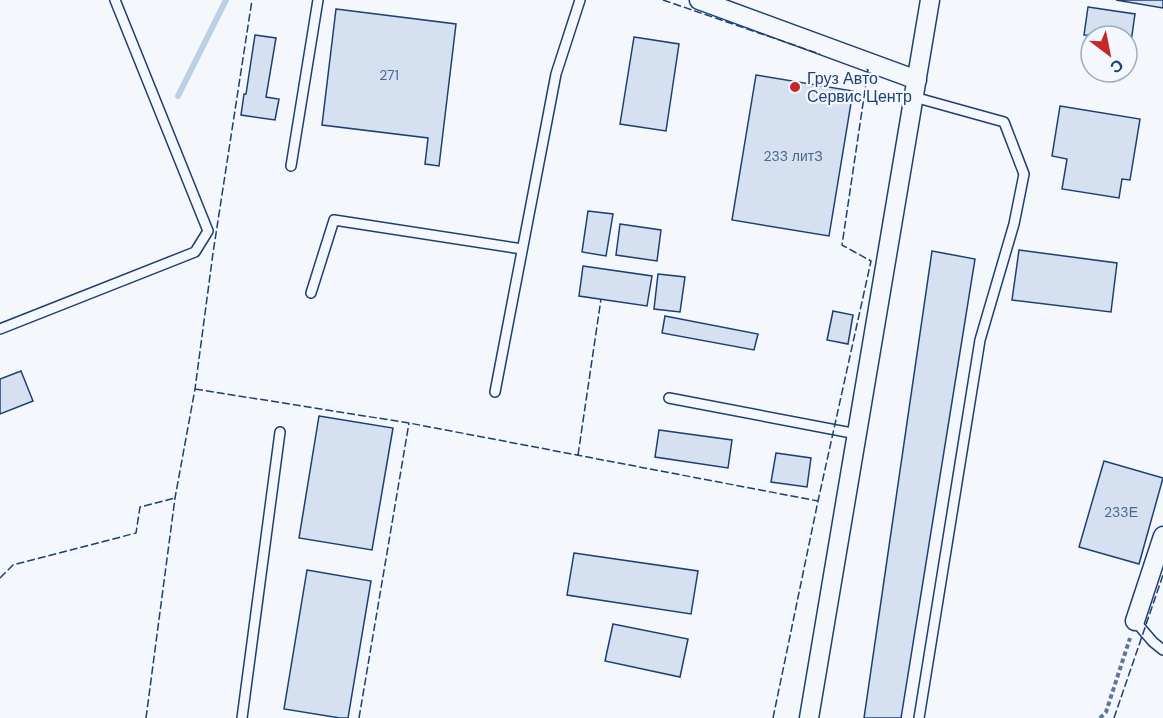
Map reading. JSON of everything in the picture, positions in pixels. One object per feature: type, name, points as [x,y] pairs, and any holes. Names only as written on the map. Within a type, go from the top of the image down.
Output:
[{"type":"street","points":[[699,0],[916,89]]},
{"type":"street","points":[[809,718],[930,0]]},
{"type":"street","points":[[1135,621],[1163,536]]},
{"type":"lane","points":[[0,329],[195,252],[208,231],[115,0]]},
{"type":"lane","points":[[291,166],[318,0]]},
{"type":"lane","points":[[495,392],[556,75],[580,0]]},
{"type":"lane","points":[[916,89],[1004,122],[1024,174],[1014,224],[980,340],[919,718]]},
{"type":"lane","points":[[311,293],[334,220],[522,249]]},
{"type":"lane","points":[[669,398],[857,434]]},
{"type":"lane","points":[[242,718],[280,432]]},
{"type":"lane","points":[[1135,621],[1163,650]]},
{"type":"path","points":[[1100,718],[1106,712],[1135,621]]},
{"type":"building","points":[[1116,0],[1163,0],[1163,8]]},
{"type":"building","points":[[1088,7],[1135,14],[1134,24],[1086,24]]},
{"type":"building","points":[[336,9],[456,24],[439,166],[425,164],[428,138],[322,125]]},
{"type":"building","points":[[255,35],[276,38],[266,97],[279,99],[275,120],[241,115]]},
{"type":"building","points":[[634,37],[679,44],[666,131],[620,124]]},
{"type":"building","points":[[756,75],[853,91],[829,236],[732,220]]},
{"type":"building","points":[[1060,106],[1140,119],[1130,180],[1122,179],[1119,198],[1062,189],[1067,159],[1052,156]]},
{"type":"building","points":[[588,211],[613,214],[606,256],[582,252]]},
{"type":"building","points":[[620,224],[661,230],[657,261],[616,255]]},
{"type":"building","points":[[1019,250],[1117,263],[1111,312],[1012,300]]},
{"type":"building","points":[[932,251],[975,259],[901,718],[864,718]]},
{"type":"building","points":[[583,266],[652,276],[647,306],[579,296]]},
{"type":"building","points":[[658,274],[685,277],[680,312],[654,309]]},
{"type":"building","points":[[833,311],[853,315],[848,344],[827,340]]},
{"type":"building","points":[[665,316],[758,334],[754,350],[662,333]]},
{"type":"building","points":[[21,371],[33,401],[0,414],[0,379]]},
{"type":"building","points":[[319,416],[393,428],[372,550],[299,538]]},
{"type":"building","points":[[659,430],[732,440],[728,468],[655,457]]},
{"type":"building","points":[[776,453],[811,458],[807,487],[771,482]]},
{"type":"building","points":[[1104,461],[1163,478],[1139,564],[1079,547]]},
{"type":"building","points":[[574,553],[698,571],[691,614],[567,595]]},
{"type":"building","points":[[307,570],[371,581],[348,718],[284,709]]},
{"type":"building","points":[[613,624],[688,639],[680,677],[605,661]]},
{"type":"waterway","points":[[178,96],[226,0]]},
{"type":"fence","points":[[146,718],[175,498],[195,389],[213,253],[252,0]]},
{"type":"fence","points":[[663,0],[820,54]]},
{"type":"fence","points":[[773,718],[871,261],[842,245],[868,70],[865,69]]},
{"type":"fence","points":[[578,455],[601,299]]},
{"type":"fence","points":[[195,389],[409,423],[818,501]]},
{"type":"fence","points":[[359,718],[409,423]]},
{"type":"fence","points":[[0,578],[13,565],[136,533],[140,507],[175,498]]},
{"type":"fence","points":[[1114,718],[1163,575]]},
{"type":"place","name":"Груз Авто Сервис Центр","points":[[795,87]]}]
